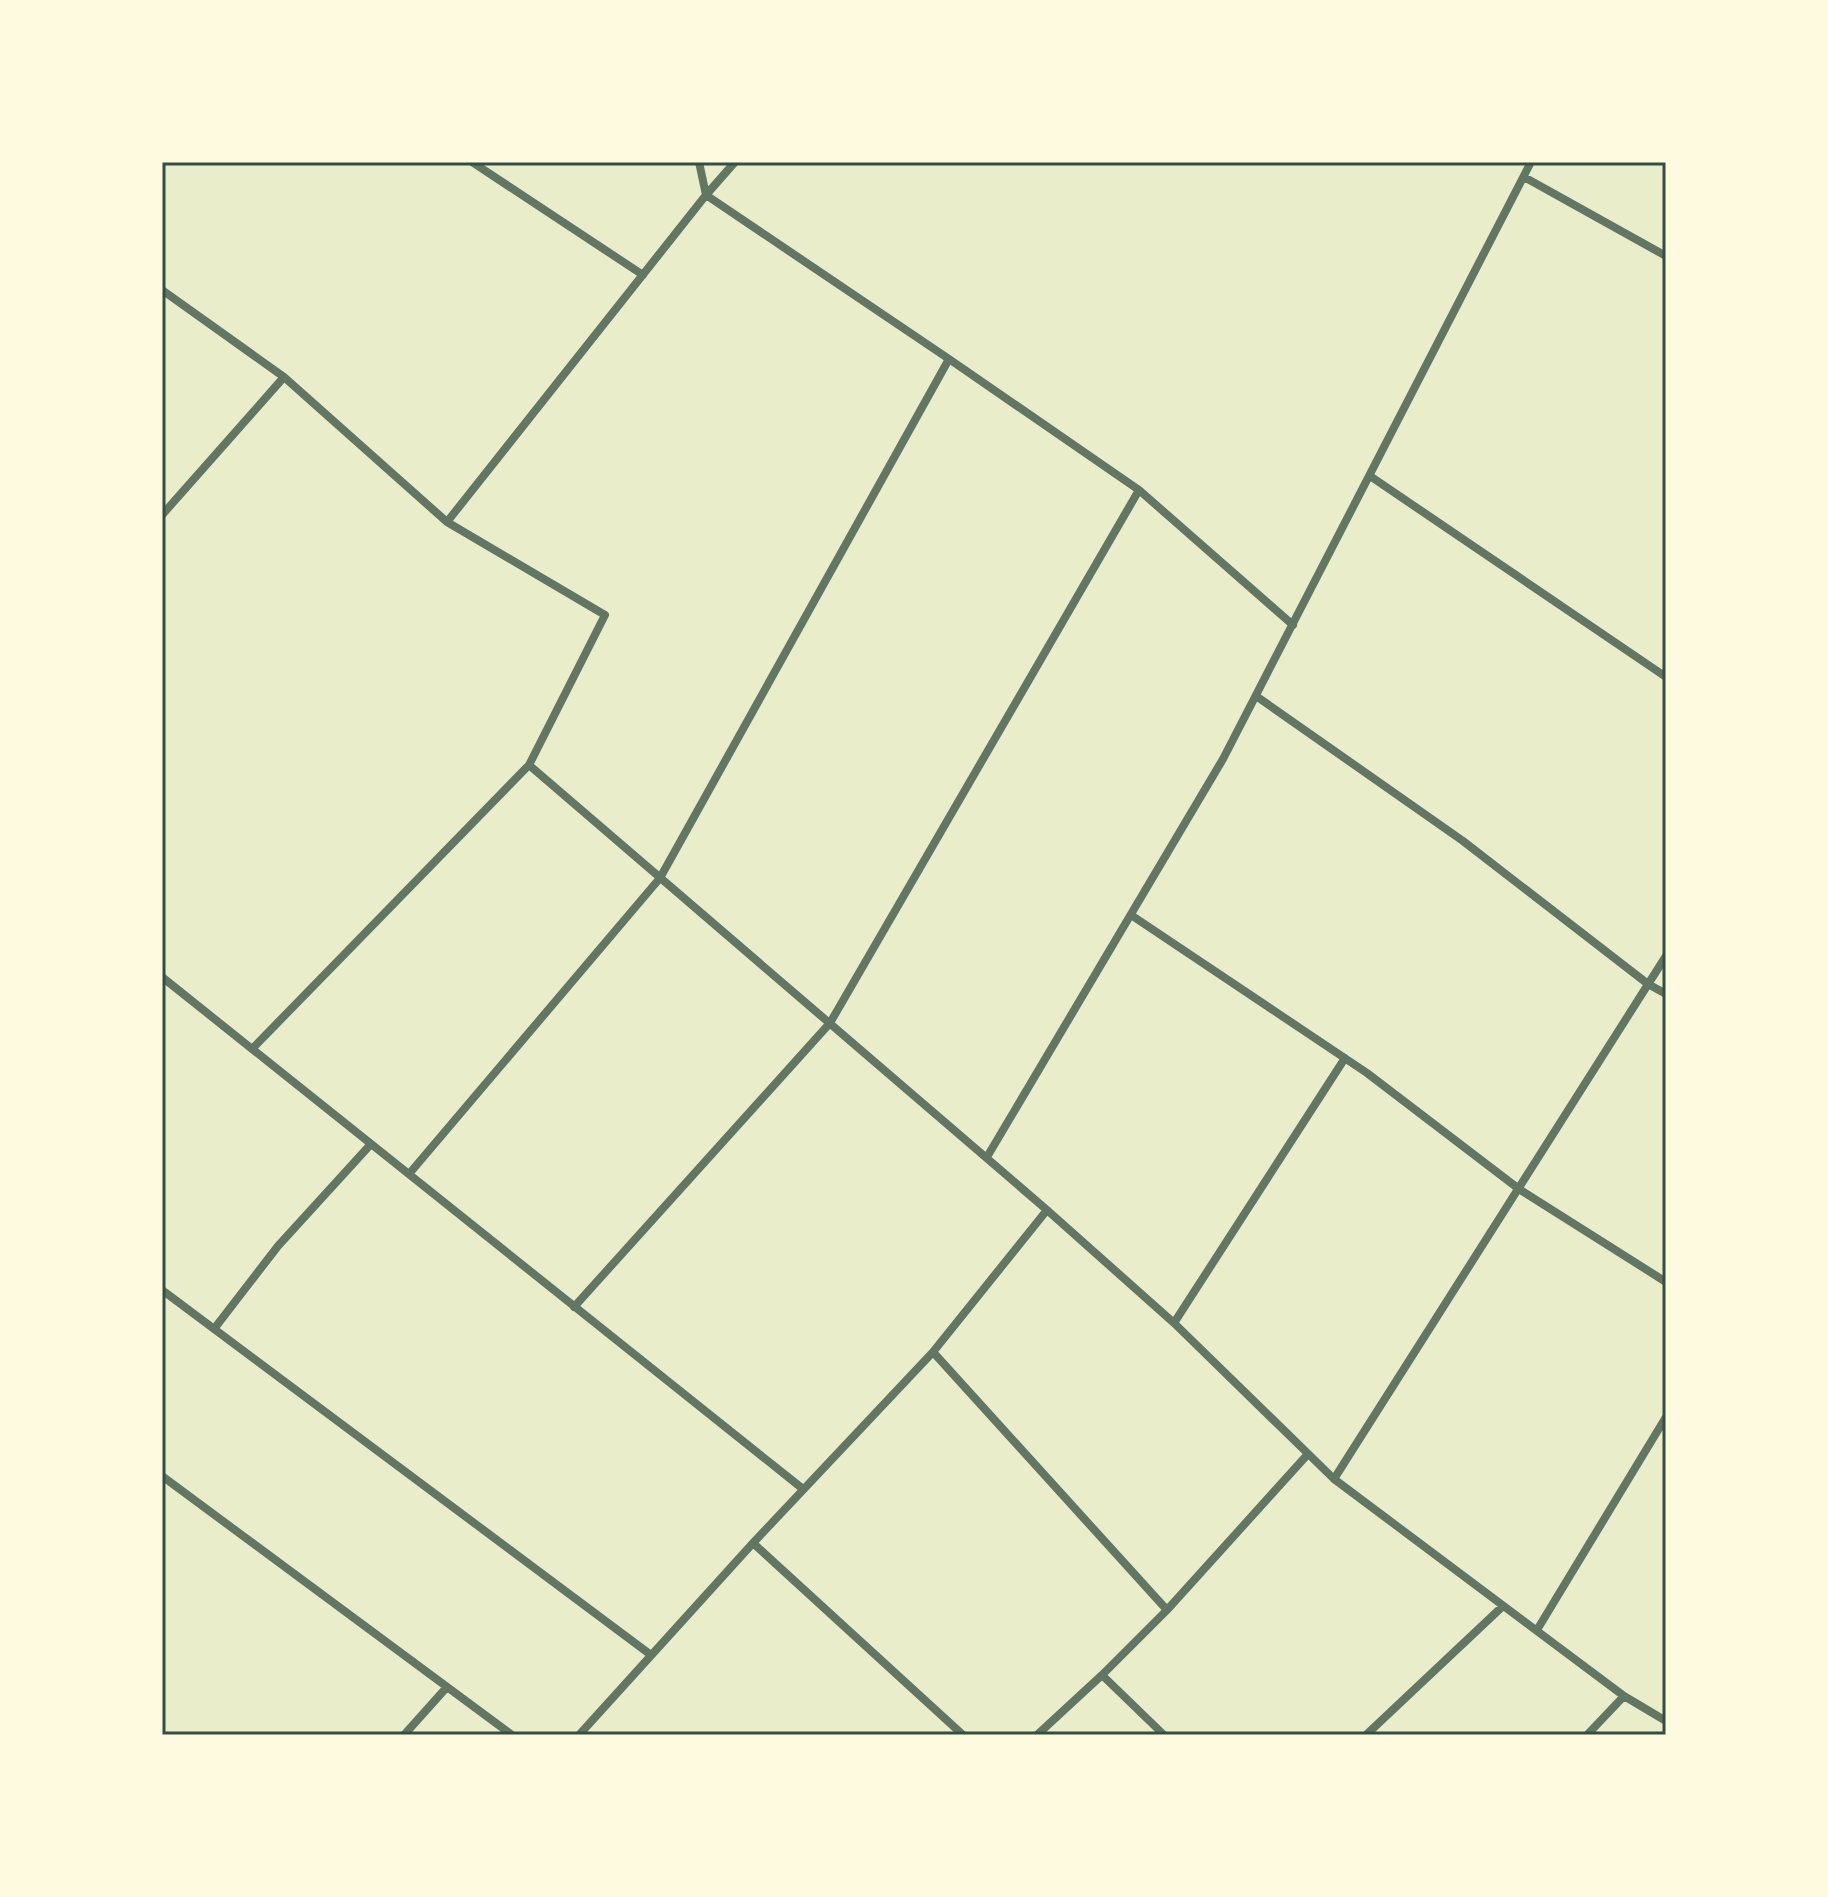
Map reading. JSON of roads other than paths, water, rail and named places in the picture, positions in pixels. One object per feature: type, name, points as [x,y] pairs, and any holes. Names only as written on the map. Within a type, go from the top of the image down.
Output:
[{"type":"street","points":[[472,162],[643,275]]},
{"type":"street","points":[[699,162],[706,195],[1139,490],[1293,625]]},
{"type":"street","points":[[447,522],[735,162]]},
{"type":"street","points":[[987,1157],[1223,759],[1531,162]]},
{"type":"street","points":[[1524,177],[1666,256]]},
{"type":"street","points":[[162,290],[284,377],[447,522],[605,615],[529,765],[252,1049]]},
{"type":"street","points":[[409,1174],[660,878],[949,359]]},
{"type":"street","points":[[162,515],[284,377]]},
{"type":"street","points":[[1370,476],[1666,677]]},
{"type":"street","points":[[574,1307],[830,1023],[1139,490]]},
{"type":"street","points":[[1256,696],[1463,841],[1648,984],[1666,994]]},
{"type":"street","points":[[529,765],[1047,1210],[1174,1323],[1334,1479],[1624,1696],[1666,1721]]},
{"type":"street","points":[[1131,915],[1345,1058],[1519,1189],[1666,1282]]},
{"type":"street","points":[[1334,1479],[1666,956]]},
{"type":"street","points":[[162,977],[803,1489]]},
{"type":"street","points":[[1174,1323],[1345,1058]]},
{"type":"street","points":[[214,1329],[278,1246],[371,1144]]},
{"type":"street","points":[[579,1735],[753,1543],[933,1352],[1047,1210]]},
{"type":"street","points":[[162,1290],[651,1655]]},
{"type":"street","points":[[933,1352],[1167,1610]]},
{"type":"street","points":[[1537,1630],[1666,1417]]},
{"type":"street","points":[[1037,1735],[1167,1610],[1308,1454]]},
{"type":"street","points":[[162,1476],[512,1735]]},
{"type":"street","points":[[753,1543],[963,1735]]},
{"type":"street","points":[[1366,1735],[1503,1606]]},
{"type":"street","points":[[1102,1675],[1164,1735]]},
{"type":"street","points":[[404,1735],[447,1687]]},
{"type":"street","points":[[1587,1735],[1624,1696]]}]
